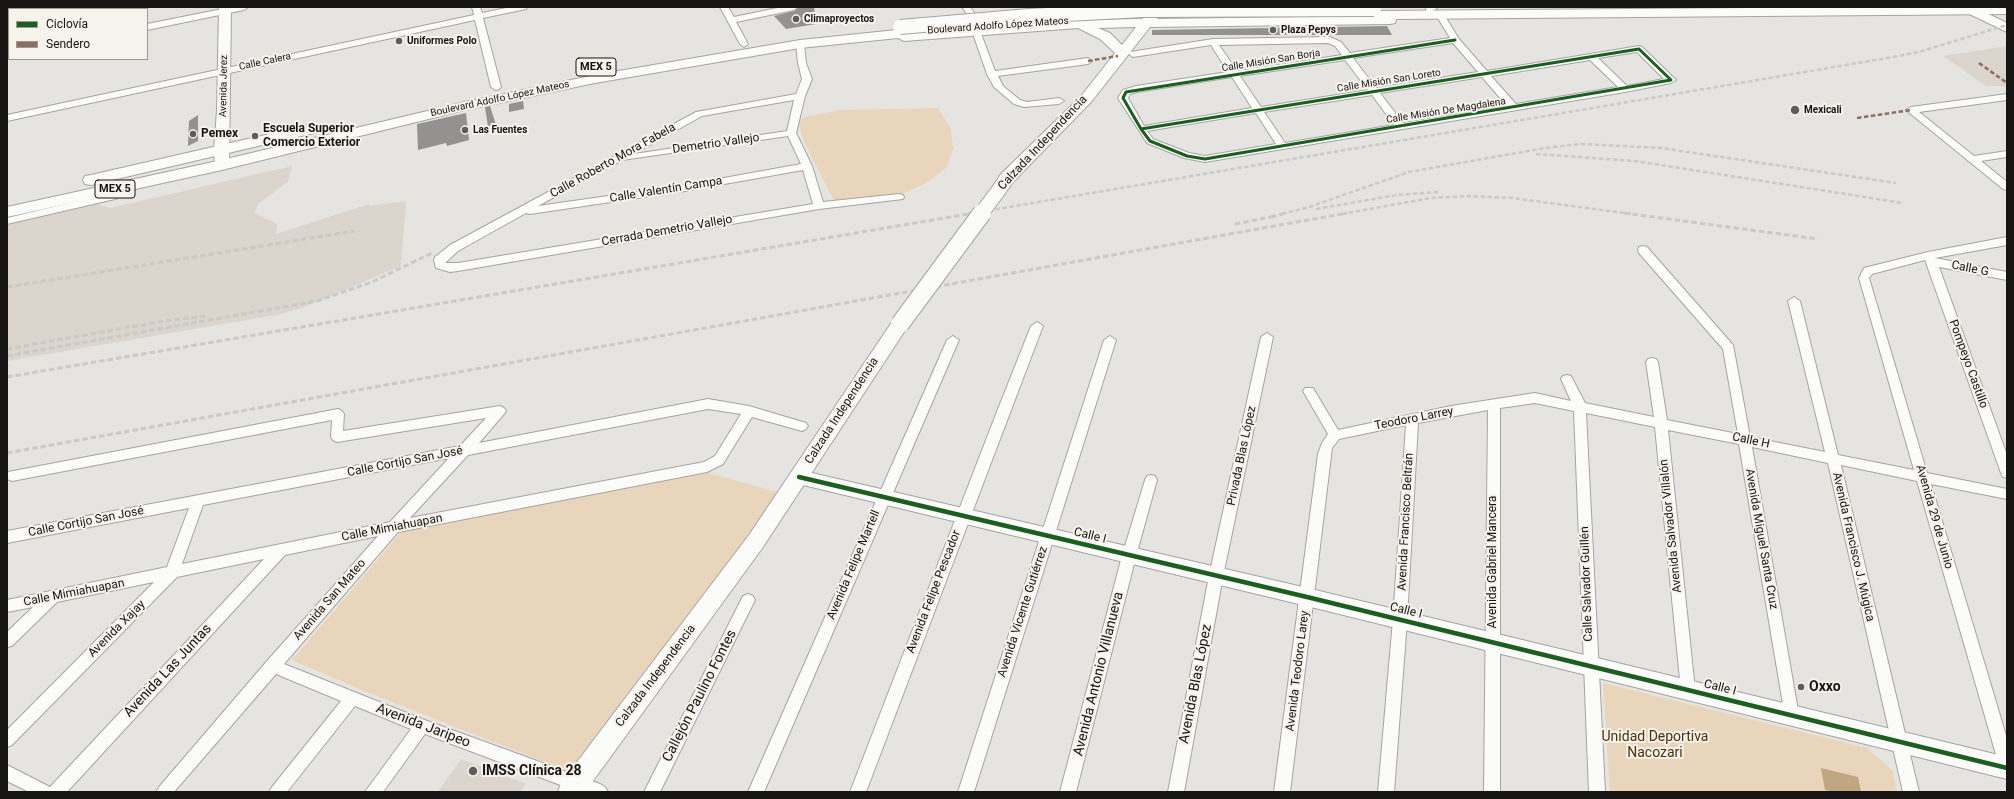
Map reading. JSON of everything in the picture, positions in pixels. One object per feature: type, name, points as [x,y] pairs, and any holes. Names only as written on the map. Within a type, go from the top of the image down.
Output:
[{"type":"main road","points":[[816,34],[874,24],[969,11],[1106,7]]},
{"type":"main road","name":"Calzada Independencia","points":[[1134,38],[1146,7]]},
{"type":"main road","name":"Calzada Independencia","points":[[573,788],[756,541],[900,324],[995,194],[1015,169],[1086,98],[1159,7]]},
{"type":"main road","name":"Boulevard Adolfo López Mateos","points":[[7,200],[222,158],[525,93],[657,67],[800,44],[988,25],[1069,20],[1375,12],[1473,7]]},
{"type":"main road","points":[[1080,24],[1105,36],[1134,38],[1171,22],[1394,20],[1432,9]]},
{"type":"main road","name":"Boulevard Adolfo López Mateos","points":[[1432,9],[2007,10]]},
{"type":"main road","name":"Boulevard Adolfo López Mateos","points":[[7,212],[141,183],[222,158],[496,87],[603,66],[744,44],[816,34],[900,26],[1028,16],[1142,10],[1375,12]]},
{"type":"main road","points":[[832,40],[869,40],[1080,24],[1134,38]]},
{"type":"street","points":[[148,27],[225,9],[244,7]]},
{"type":"street","points":[[476,7],[496,87]]},
{"type":"street","name":"Calle Calera","points":[[7,118],[224,70],[523,7]]},
{"type":"street","points":[[724,7],[744,44]]},
{"type":"street","points":[[731,20],[794,7]]},
{"type":"street","name":"Avenida Jerez","points":[[222,158],[225,9]]},
{"type":"street","points":[[1432,9],[1455,40],[1514,108]]},
{"type":"street","points":[[1977,11],[2007,28]]},
{"type":"street","points":[[976,31],[992,74],[999,87],[1018,102],[1035,105],[1059,101]]},
{"type":"street","points":[[1134,38],[1213,42],[1327,40],[1338,44],[1346,57],[1400,126]]},
{"type":"street","name":"Calle Misión San Borja","points":[[1136,89],[1236,75],[1455,40]]},
{"type":"street","points":[[1213,42],[1282,146]]},
{"type":"street","points":[[800,44],[802,63],[807,79],[800,96],[792,133],[807,166],[819,206]]},
{"type":"street","name":"Calle Misión San Loreto","points":[[1140,129],[1640,49],[1671,80]]},
{"type":"street","points":[[1592,57],[1625,89]]},
{"type":"street","points":[[992,74],[1088,61]]},
{"type":"street","name":"Calle Misión De Magdalena","points":[[1136,89],[1126,92],[1123,98],[1140,129],[1150,141],[1187,156],[1205,159],[1514,108],[1671,80]]},
{"type":"street","name":"Calle Roberto Mora Fabela","points":[[439,260],[444,254],[461,244],[524,212],[616,159],[699,114],[800,96]]},
{"type":"street","points":[[2007,97],[1911,110],[2007,187]]},
{"type":"street","name":"Demetrio Vallejo","points":[[616,159],[792,133]]},
{"type":"street","points":[[1974,159],[2007,154]]},
{"type":"street","name":"Calle Valentín Campa","points":[[524,212],[685,188],[807,166]]},
{"type":"street","points":[[7,221],[110,197],[141,183]]},
{"type":"street","name":"Cerrada Demetrio Vallejo","points":[[439,260],[440,265],[444,267],[458,267],[819,206],[899,198]]},
{"type":"street","points":[[1930,259],[2007,241]]},
{"type":"street","name":"Avenida Miguel Santa Cruz","points":[[1643,250],[1726,343],[1730,354],[1792,716]]},
{"type":"street","name":"Calle G","points":[[1868,271],[1930,259],[2007,276]]},
{"type":"street","name":"Pompeyo Castillo","points":[[1930,259],[2007,473]]},
{"type":"street","name":"Avenida 29 de Junio","points":[[1868,271],[1865,275],[1865,282],[2007,766]]},
{"type":"street","name":"Avenida Francisco J. Múgica","points":[[1794,302],[1833,458],[1911,792]]},
{"type":"street","name":"Avenida Felipe Pescador","points":[[858,792],[1037,326]]},
{"type":"street","name":"Privada Blas López","points":[[1216,576],[1267,337]]},
{"type":"street","name":"Avenida Felipe Martell","points":[[756,792],[883,497],[953,340]]},
{"type":"street","name":"Avenida Vicente Gutiérrez","points":[[966,792],[1110,340]]},
{"type":"street","name":"Avenida Salvador Villalón","points":[[1652,362],[1661,423],[1688,690]]},
{"type":"street","name":"Calle Salvador Guillén","points":[[1566,379],[1580,406],[1596,792]]},
{"type":"street","points":[[1309,391],[1335,435]]},
{"type":"street","name":"Calle H","points":[[1494,404],[1536,398],[2007,494]]},
{"type":"street","name":"Calle Cortijo San José","points":[[7,537],[708,404],[749,411],[802,426]]},
{"type":"street","name":"Teodoro Larrey","points":[[1335,435],[1494,404]]},
{"type":"street","name":"Avenida Gabriel Mancera","points":[[1492,792],[1494,404]]},
{"type":"street","name":"Avenida San Mateo","points":[[12,476],[338,414],[337,437],[500,411],[394,526],[164,792]]},
{"type":"street","name":"Calle Mimiahuapan","points":[[7,606],[280,551],[394,526],[707,467],[719,460],[749,411]]},
{"type":"street","name":"Avenida Francisco Beltrán","points":[[1386,792],[1400,620],[1412,419]]},
{"type":"street","name":"Avenida Teodoro Larey","points":[[1282,792],[1324,454],[1326,446],[1335,435]]},
{"type":"street","name":"Calle I","points":[[798,477],[1307,597],[1792,716],[2007,766]]},
{"type":"street","name":"Avenida Antonio Villanueva","points":[[1068,792],[1129,556],[1151,480]]},
{"type":"street","name":"Avenida Xajay","points":[[7,740],[172,573],[198,501]]},
{"type":"street","name":"Avenida Las Juntas","points":[[56,792],[280,551]]},
{"type":"street","name":"Avenida Blas López","points":[[1176,792],[1216,576]]},
{"type":"street","points":[[7,641],[53,597]]},
{"type":"street","name":"Callejón Paulino Fontes","points":[[652,792],[748,600]]},
{"type":"street","name":"Avenida Jaripeo","points":[[272,666],[573,788],[600,792]]},
{"type":"street","points":[[277,792],[352,699]]},
{"type":"street","points":[[373,792],[422,726]]},
{"type":"street","points":[[7,773],[45,792]]},
{"type":"shaded area","points":[[2007,46],[2007,86],[1986,86],[1943,56]]},
{"type":"shaded area","points":[[292,166],[288,182],[258,204],[255,213],[277,224],[276,234],[369,204],[369,206],[406,201],[401,266],[302,308],[276,315],[7,361],[7,225],[98,204],[110,208]]},
{"type":"shaded area","name":"IMSS Clínica 28","points":[[461,759],[526,784],[520,792],[438,792]]},
{"type":"shaded area","points":[[1821,768],[1858,777],[1861,792],[1834,792],[1825,790]]},
{"type":"green space","points":[[938,108],[951,129],[953,148],[947,167],[928,182],[900,195],[835,203],[804,142],[798,123],[804,117],[841,110]]},
{"type":"green space","points":[[709,473],[781,493],[570,772],[359,689],[292,660],[404,529]]},
{"type":"green space","name":"Unidad Deportiva Nacozari","points":[[1603,683],[1867,748],[1892,770],[1897,792],[1610,792]]},
{"type":"building","name":"Climaproyectos","points":[[799,7],[814,7],[816,24],[786,29],[774,16],[794,11]]},
{"type":"building","name":"Plaza Pepys","points":[[1387,26],[1392,35],[1152,35],[1152,30]]},
{"type":"building","points":[[523,101],[524,109],[509,112],[509,104]]},
{"type":"building","points":[[490,106],[496,125],[488,127],[485,107]]},
{"type":"building","points":[[466,113],[469,140],[447,146],[446,143],[418,150],[417,124]]},
{"type":"building","name":"Pemex","points":[[198,115],[198,141],[188,146],[189,121]]},
{"type":"railway","points":[[968,214],[1899,56],[1922,51],[2007,25]]},
{"type":"railway","points":[[1282,214],[1309,207],[1409,172],[1545,148],[1581,144],[1661,148],[1896,183]]},
{"type":"railway","points":[[1536,154],[1635,161],[1903,203]]},
{"type":"railway","points":[[1316,209],[1397,195],[1438,192]]},
{"type":"railway","points":[[1342,214],[1431,198],[1469,196],[1512,198],[1632,214]]},
{"type":"railway","points":[[7,377],[974,213]]},
{"type":"railway","points":[[1271,217],[1286,213]]},
{"type":"railway","points":[[7,453],[1347,213]]},
{"type":"railway","points":[[1624,213],[1818,239]]},
{"type":"railway","points":[[1271,217],[1276,216]]},
{"type":"railway","points":[[1235,224],[1271,217]]},
{"type":"railway","points":[[7,287],[355,231]]},
{"type":"railway","points":[[7,356],[317,301],[372,282],[432,253]]},
{"type":"railway","points":[[7,349],[164,321],[208,316]]},
{"type":"marked path","points":[[1088,61],[1118,56]]},
{"type":"marked path","points":[[1979,63],[2007,83]]},
{"type":"marked path","points":[[1857,118],[1911,110]]},
{"type":"cycle path","points":[[1141,129],[1639,49],[1671,80],[1205,159],[1187,156],[1150,141],[1141,129],[1123,98],[1126,92],[1136,89],[1455,40]]},
{"type":"cycle path","points":[[799,477],[1307,597],[2007,768]]},
{"type":"place","name":"Climaproyectos","points":[[796,19]]},
{"type":"place","name":"Plaza Pepys","points":[[1273,30]]},
{"type":"place","name":"Uniformes Polo","points":[[399,41]]},
{"type":"place","name":"Mexicali","points":[[1795,110]]},
{"type":"place","name":"Las Fuentes","points":[[465,130]]},
{"type":"place","name":"Pemex","points":[[193,134]]},
{"type":"place","name":"Escuela Superior Comercio Exterior","points":[[255,136]]},
{"type":"place","name":"Oxxo","points":[[1801,687]]},
{"type":"place","name":"IMSS Clínica 28","points":[[473,771]]}]
